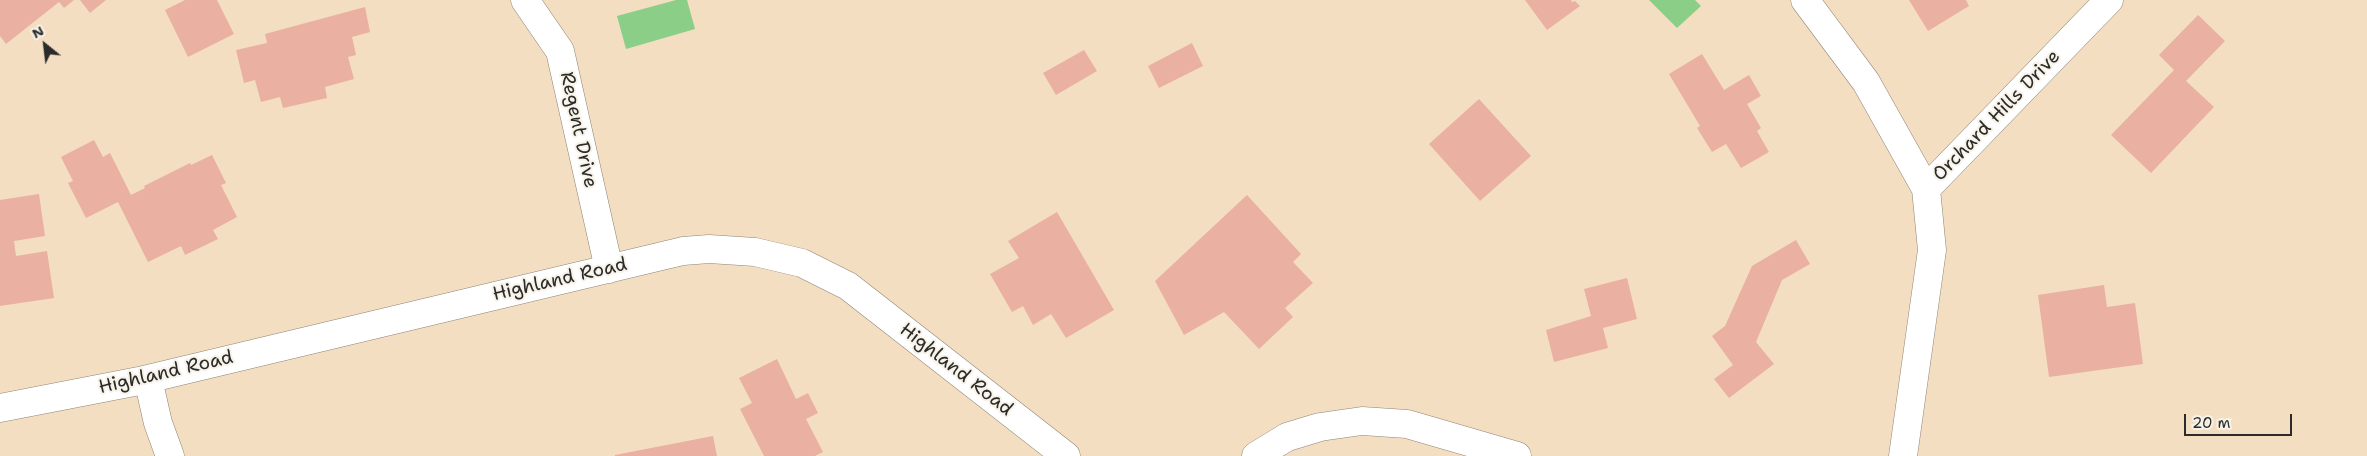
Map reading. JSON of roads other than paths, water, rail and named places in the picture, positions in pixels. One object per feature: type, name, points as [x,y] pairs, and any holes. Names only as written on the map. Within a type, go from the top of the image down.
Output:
[{"type":"street","name":"Regent Drive","points":[[525,0],[560,51],[609,269]]},
{"type":"street","points":[[1806,0],[1866,82],[1926,189]]},
{"type":"street","name":"Orchard Hills Drive","points":[[1903,456],[1932,250],[1926,189],[2109,0]]},
{"type":"street","name":"Highland Road","points":[[0,408],[148,380],[683,251],[709,249],[755,252],[802,262],[848,286],[1066,456]]},
{"type":"street","points":[[148,380],[158,422],[170,456]]},
{"type":"street","points":[[1256,456],[1287,437],[1320,427],[1362,421],[1407,424],[1517,456]]}]
